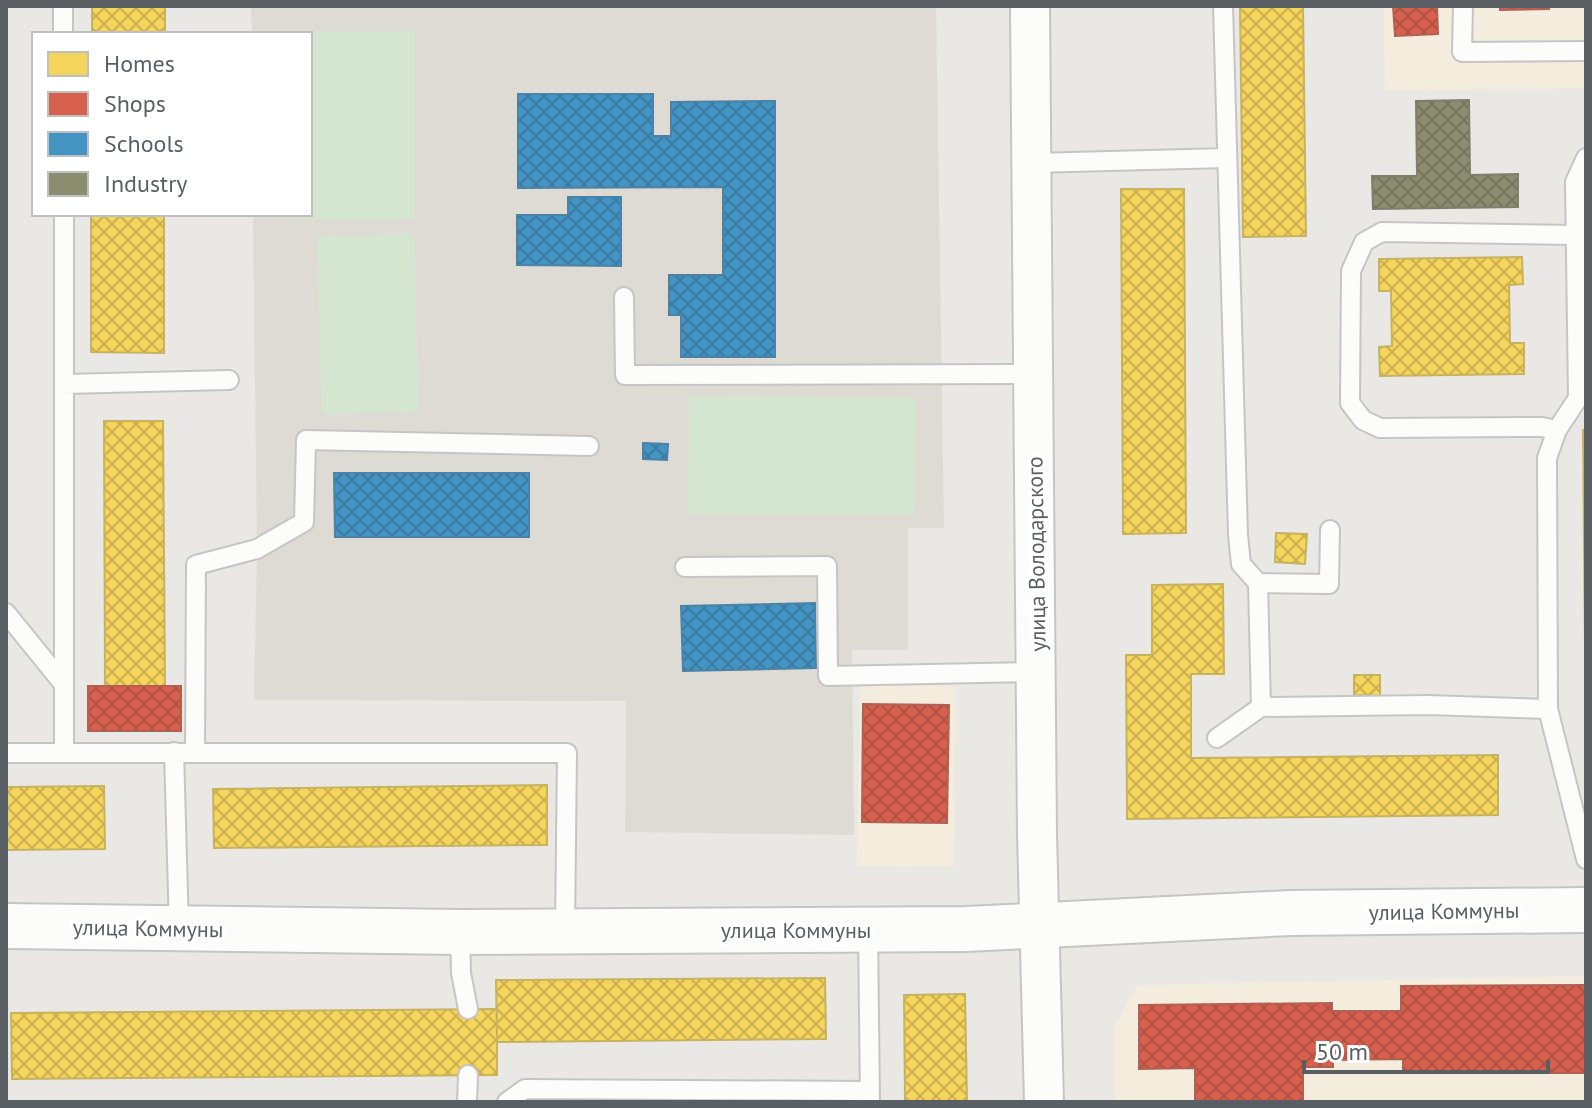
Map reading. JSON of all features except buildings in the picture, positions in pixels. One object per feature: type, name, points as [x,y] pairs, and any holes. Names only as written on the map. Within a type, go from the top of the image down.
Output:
[{"type":"street","name":"улица Володарского","points":[[1030,6],[1039,924],[1044,1102]]},
{"type":"street","points":[[1498,911],[1584,850]]},
{"type":"street","name":"улица Коммуны","points":[[6,926],[460,932],[868,929],[1290,913],[1586,910]]},
{"type":"lane","points":[[63,6],[63,32]]},
{"type":"lane","points":[[1223,6],[1238,535],[1241,564],[1258,583],[1261,707]]},
{"type":"lane","points":[[1463,6],[1462,52],[1586,51]]},
{"type":"lane","points":[[1032,163],[1226,158]]},
{"type":"lane","points":[[1586,158],[1575,182],[1578,398],[1557,430],[1547,458],[1548,709],[1586,859]]},
{"type":"lane","points":[[64,216],[64,753]]},
{"type":"lane","points":[[1557,430],[1542,427],[1380,428],[1363,420],[1350,403],[1351,271],[1364,242],[1382,232],[1576,235]]},
{"type":"lane","points":[[624,297],[625,375],[1034,374]]},
{"type":"lane","points":[[64,384],[229,380]]},
{"type":"lane","points":[[195,752],[196,565],[257,549],[304,522],[306,440],[589,446]]},
{"type":"lane","points":[[1258,583],[1329,584],[1330,530]]},
{"type":"lane","points":[[685,567],[827,566],[828,676],[1037,672]]},
{"type":"lane","points":[[6,613],[62,682]]},
{"type":"lane","points":[[1217,738],[1261,707],[1428,705],[1548,709]]},
{"type":"lane","points":[[174,752],[179,929]]},
{"type":"lane","points":[[6,753],[567,753],[565,931]]},
{"type":"lane","points":[[507,1102],[525,1089],[870,1096],[868,929]]},
{"type":"lane","points":[[460,932],[461,973],[468,1009]]},
{"type":"lane","points":[[467,1102],[468,1075]]},
{"type":"shaded area","points":[[251,6],[936,6],[944,528],[908,528],[908,650],[852,650],[854,835],[625,832],[626,701],[254,700],[257,549],[253,216],[312,216],[312,32],[252,32]]},
{"type":"shaded area","points":[[1384,6],[1586,6],[1586,88],[1385,90]]},
{"type":"shaded area","points":[[860,685],[956,686],[954,867],[857,866]]},
{"type":"shaded area","points":[[1586,976],[1586,1102],[1115,1102],[1115,1026],[1137,985]]},
{"type":"green space","points":[[414,31],[414,219],[289,219],[289,216],[312,216],[312,32],[289,32]]},
{"type":"green space","points":[[414,234],[419,411],[322,414],[317,237]]},
{"type":"green space","points":[[689,396],[916,398],[915,515],[688,514]]}]
